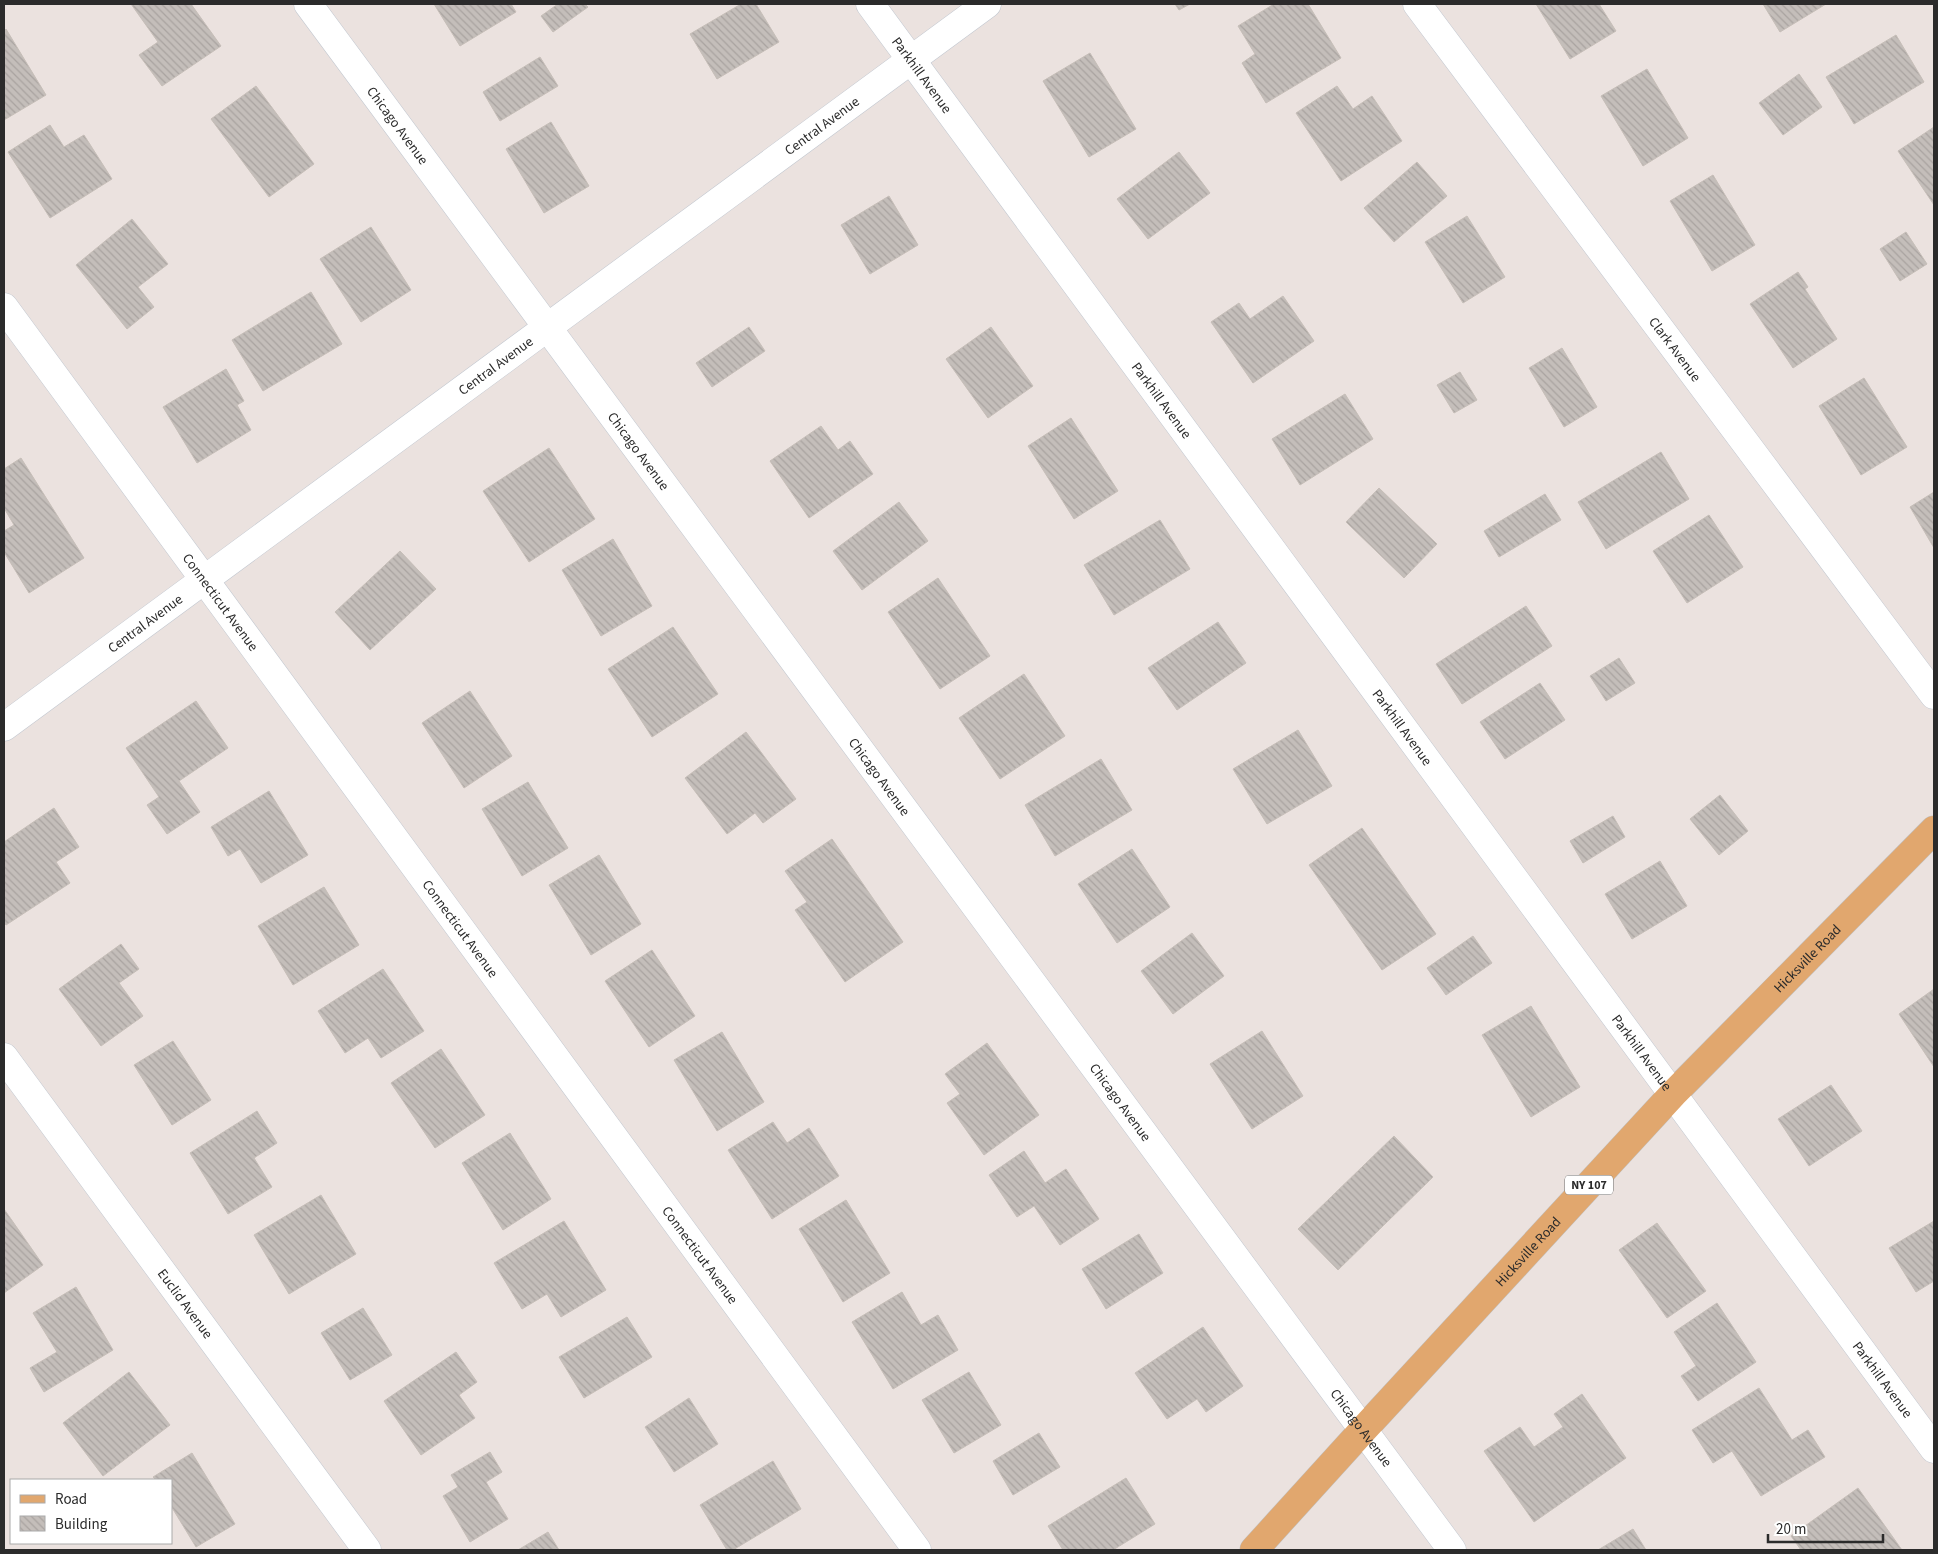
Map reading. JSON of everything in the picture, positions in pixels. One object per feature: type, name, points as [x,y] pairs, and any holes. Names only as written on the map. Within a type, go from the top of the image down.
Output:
[{"type":"main road","name":"Hicksville Road","points":[[1254,1550],[1362,1430],[1673,1094],[1934,830]]},
{"type":"street","name":"Chicago Avenue","points":[[308,4],[1452,1550]]},
{"type":"street","name":"Parkhill Avenue","points":[[870,4],[1934,1449]]},
{"type":"street","name":"Central Avenue","points":[[4,727],[987,4]]},
{"type":"street","name":"Clark Avenue","points":[[1417,4],[1934,696]]},
{"type":"street","name":"Connecticut Avenue","points":[[4,307],[917,1550]]},
{"type":"street","name":"Euclid Avenue","points":[[4,1057],[367,1550]]},
{"type":"building","points":[[131,4],[191,4],[221,46],[162,86],[139,55],[158,42]]},
{"type":"building","points":[[434,4],[511,4],[516,12],[460,46]]},
{"type":"building","points":[[558,4],[585,4],[588,7],[553,32],[541,16]]},
{"type":"building","points":[[741,4],[756,4],[779,42],[717,79],[690,34]]},
{"type":"building","points":[[1175,4],[1190,4],[1179,10]]},
{"type":"building","points":[[1274,4],[1308,4],[1341,58],[1266,103],[1242,63],[1255,54],[1238,26]]},
{"type":"building","points":[[1536,4],[1599,4],[1616,31],[1570,59]]},
{"type":"building","points":[[1763,4],[1826,4],[1780,32]]},
{"type":"building","points":[[6,29],[46,95],[4,120],[4,31]]},
{"type":"building","points":[[1896,35],[1924,82],[1854,124],[1826,77]]},
{"type":"building","points":[[1090,53],[1136,129],[1089,157],[1043,81]]},
{"type":"building","points":[[540,57],[558,86],[500,121],[483,92]]},
{"type":"building","points":[[1647,69],[1688,138],[1643,166],[1601,96]]},
{"type":"building","points":[[1799,74],[1822,107],[1783,135],[1759,103]]},
{"type":"building","points":[[256,86],[314,164],[269,197],[211,119]]},
{"type":"building","points":[[1337,86],[1353,109],[1372,96],[1402,141],[1341,181],[1296,113]]},
{"type":"building","points":[[551,122],[589,186],[544,213],[506,149]]},
{"type":"building","points":[[50,125],[64,147],[84,135],[112,179],[50,218],[8,152]]},
{"type":"building","points":[[1934,127],[1934,205],[1898,151]]},
{"type":"building","points":[[1179,152],[1210,193],[1148,239],[1117,199]]},
{"type":"building","points":[[1417,162],[1447,196],[1394,242],[1364,208]]},
{"type":"building","points":[[1713,175],[1755,245],[1712,271],[1670,201]]},
{"type":"building","points":[[889,196],[918,245],[870,274],[841,225]]},
{"type":"building","points":[[1467,216],[1505,277],[1463,303],[1425,242]]},
{"type":"building","points":[[132,219],[168,264],[138,287],[154,307],[127,329],[76,265]]},
{"type":"building","points":[[371,227],[411,290],[361,322],[320,259]]},
{"type":"building","points":[[1906,232],[1927,264],[1900,281],[1880,249]]},
{"type":"building","points":[[1798,272],[1808,287],[1805,289],[1837,339],[1793,368],[1750,304]]},
{"type":"building","points":[[311,292],[342,344],[263,391],[232,340]]},
{"type":"building","points":[[1283,296],[1314,341],[1253,383],[1211,322],[1239,303],[1250,319]]},
{"type":"building","points":[[749,327],[765,351],[712,387],[696,363]]},
{"type":"building","points":[[991,327],[1033,386],[988,418],[946,359]]},
{"type":"building","points":[[1562,348],[1597,407],[1564,427],[1529,368]]},
{"type":"building","points":[[226,369],[244,401],[237,405],[251,430],[197,463],[163,407]]},
{"type":"building","points":[[1460,372],[1477,400],[1454,413],[1437,385]]},
{"type":"building","points":[[1864,378],[1907,447],[1861,475],[1819,406]]},
{"type":"building","points":[[1345,394],[1373,439],[1300,485],[1272,439]]},
{"type":"building","points":[[1071,418],[1118,491],[1074,519],[1028,446]]},
{"type":"building","points":[[821,426],[838,450],[850,441],[873,474],[809,518],[770,461]]},
{"type":"building","points":[[549,448],[595,519],[529,562],[483,491]]},
{"type":"building","points":[[1661,452],[1689,499],[1606,549],[1578,502]]},
{"type":"building","points":[[21,458],[84,558],[29,593],[4,552],[4,531],[14,525],[4,508],[4,469]]},
{"type":"building","points":[[1379,488],[1437,544],[1404,578],[1346,522]]},
{"type":"building","points":[[1934,492],[1934,548],[1910,507]]},
{"type":"building","points":[[1545,494],[1561,520],[1499,557],[1484,531]]},
{"type":"building","points":[[899,502],[928,541],[862,590],[833,551]]},
{"type":"building","points":[[1709,515],[1743,567],[1687,603],[1653,551]]},
{"type":"building","points":[[1160,520],[1190,569],[1114,615],[1084,565]]},
{"type":"building","points":[[613,539],[652,606],[601,636],[562,570]]},
{"type":"building","points":[[400,551],[436,589],[370,650],[335,612]]},
{"type":"building","points":[[938,578],[990,656],[940,689],[888,612]]},
{"type":"building","points":[[1526,606],[1552,646],[1462,704],[1436,664]]},
{"type":"building","points":[[1218,622],[1246,663],[1177,710],[1148,668]]},
{"type":"building","points":[[673,627],[718,694],[652,737],[608,669]]},
{"type":"building","points":[[1619,658],[1635,683],[1606,701],[1590,676]]},
{"type":"building","points":[[1024,674],[1065,736],[1000,779],[959,718]]},
{"type":"building","points":[[1540,683],[1565,720],[1505,759],[1480,722]]},
{"type":"building","points":[[470,691],[512,756],[464,788],[422,723]]},
{"type":"building","points":[[196,701],[228,748],[179,781],[200,812],[167,834],[147,805],[159,797],[126,748]]},
{"type":"building","points":[[1298,730],[1332,786],[1267,824],[1233,769]]},
{"type":"building","points":[[746,732],[796,799],[763,823],[755,813],[727,834],[685,778]]},
{"type":"building","points":[[1101,759],[1132,810],[1055,856],[1025,805]]},
{"type":"building","points":[[528,782],[568,848],[522,876],[482,809]]},
{"type":"building","points":[[269,791],[308,855],[261,883],[240,849],[228,856],[211,827]]},
{"type":"building","points":[[1720,795],[1748,831],[1719,855],[1690,819]]},
{"type":"building","points":[[54,808],[79,847],[56,862],[70,883],[6,925],[4,922],[4,842]]},
{"type":"building","points":[[1613,816],[1625,837],[1583,863],[1570,841]]},
{"type":"building","points":[[1362,828],[1436,934],[1382,970],[1309,865]]},
{"type":"building","points":[[832,839],[903,942],[845,982],[795,910],[807,902],[785,871]]},
{"type":"building","points":[[1132,849],[1170,907],[1117,943],[1078,884]]},
{"type":"building","points":[[599,855],[641,924],[591,955],[549,885]]},
{"type":"building","points":[[1660,861],[1687,906],[1632,939],[1605,894]]},
{"type":"building","points":[[324,887],[359,945],[293,985],[258,926]]},
{"type":"building","points":[[1192,933],[1224,976],[1173,1014],[1141,971]]},
{"type":"building","points":[[1473,936],[1492,963],[1446,995],[1427,968]]},
{"type":"building","points":[[121,944],[139,969],[119,983],[143,1016],[101,1046],[59,989]]},
{"type":"building","points":[[652,950],[695,1016],[649,1047],[605,981]]},
{"type":"building","points":[[383,969],[424,1031],[381,1058],[368,1038],[345,1053],[318,1011]]},
{"type":"building","points":[[1934,989],[1934,1067],[1899,1014]]},
{"type":"building","points":[[1531,1006],[1580,1087],[1531,1117],[1482,1035]]},
{"type":"building","points":[[1262,1031],[1303,1096],[1252,1129],[1210,1064]]},
{"type":"building","points":[[722,1032],[764,1102],[717,1131],[674,1060]]},
{"type":"building","points":[[173,1041],[211,1100],[172,1125],[134,1065]]},
{"type":"building","points":[[987,1043],[1039,1115],[984,1155],[947,1103],[960,1094],[945,1074]]},
{"type":"building","points":[[441,1049],[485,1115],[435,1148],[391,1083]]},
{"type":"building","points":[[1831,1085],[1862,1131],[1809,1166],[1778,1119]]},
{"type":"building","points":[[257,1111],[277,1143],[254,1158],[272,1187],[228,1214],[190,1153]]},
{"type":"building","points":[[773,1122],[787,1143],[809,1128],[839,1176],[772,1219],[728,1150]]},
{"type":"building","points":[[510,1133],[551,1199],[503,1230],[462,1163]]},
{"type":"building","points":[[1394,1136],[1433,1177],[1338,1270],[1298,1229]]},
{"type":"building","points":[[1024,1151],[1045,1183],[1066,1169],[1099,1219],[1060,1245],[1034,1206],[1017,1217],[989,1175]]},
{"type":"building","points":[[321,1195],[356,1254],[289,1294],[254,1235]]},
{"type":"building","points":[[846,1200],[890,1273],[843,1302],[799,1229]]},
{"type":"building","points":[[4,1209],[43,1265],[4,1293]]},
{"type":"building","points":[[564,1221],[606,1290],[561,1317],[547,1294],[522,1309],[494,1263]]},
{"type":"building","points":[[1934,1221],[1934,1281],[1916,1292],[1889,1248]]},
{"type":"building","points":[[1657,1223],[1706,1291],[1667,1318],[1619,1250]]},
{"type":"building","points":[[1139,1234],[1163,1273],[1106,1309],[1082,1269]]},
{"type":"building","points":[[76,1287],[113,1350],[44,1392],[30,1368],[57,1352],[33,1313]]},
{"type":"building","points":[[902,1292],[921,1325],[938,1315],[958,1350],[893,1389],[852,1322]]},
{"type":"building","points":[[1717,1303],[1756,1362],[1698,1401],[1681,1376],[1696,1366],[1674,1332]]},
{"type":"building","points":[[363,1308],[392,1355],[350,1380],[321,1333]]},
{"type":"building","points":[[627,1317],[652,1357],[584,1398],[559,1357]]},
{"type":"building","points":[[1203,1327],[1243,1386],[1206,1412],[1197,1399],[1167,1419],[1135,1373]]},
{"type":"building","points":[[456,1352],[477,1382],[459,1395],[475,1418],[421,1455],[384,1401]]},
{"type":"building","points":[[129,1372],[170,1425],[103,1476],[63,1423]]},
{"type":"building","points":[[969,1372],[1001,1425],[954,1453],[922,1400]]},
{"type":"building","points":[[1759,1388],[1792,1440],[1808,1430],[1825,1457],[1761,1496],[1732,1451],[1713,1463],[1692,1430]]},
{"type":"building","points":[[1582,1394],[1626,1458],[1534,1522],[1484,1451],[1520,1427],[1534,1447],[1563,1427],[1554,1414]]},
{"type":"building","points":[[689,1398],[718,1444],[674,1472],[645,1427]]},
{"type":"building","points":[[1039,1433],[1060,1467],[1013,1495],[993,1461]]},
{"type":"building","points":[[490,1452],[502,1472],[486,1482],[508,1519],[470,1542],[443,1496],[458,1487],[451,1475]]},
{"type":"building","points":[[192,1453],[235,1524],[196,1547],[172,1508],[172,1479],[155,1479],[153,1477]]},
{"type":"building","points":[[773,1461],[801,1509],[733,1550],[727,1550],[700,1505]]},
{"type":"building","points":[[1126,1478],[1155,1524],[1113,1550],[1063,1550],[1048,1526]]},
{"type":"building","points":[[1858,1488],[1902,1550],[1801,1550],[1791,1536]]},
{"type":"building","points":[[1633,1529],[1646,1550],[1598,1550]]},
{"type":"building","points":[[548,1532],[559,1550],[518,1550]]}]
